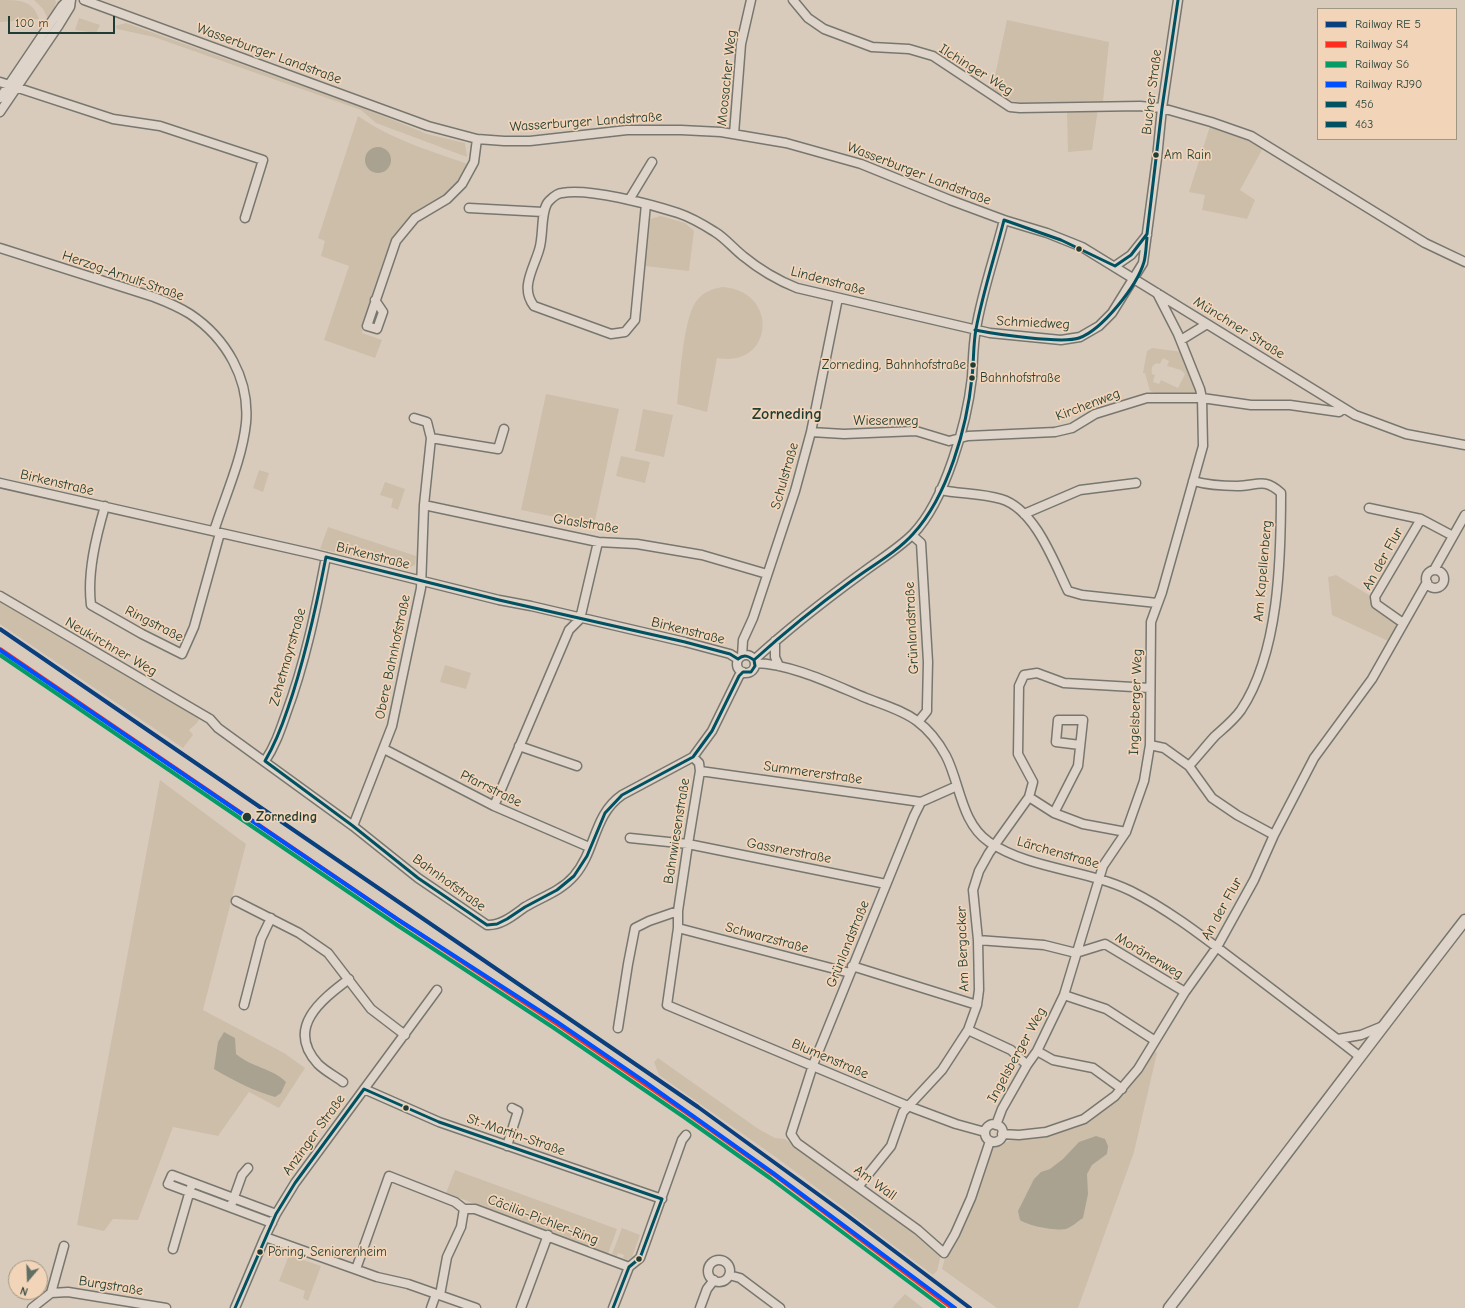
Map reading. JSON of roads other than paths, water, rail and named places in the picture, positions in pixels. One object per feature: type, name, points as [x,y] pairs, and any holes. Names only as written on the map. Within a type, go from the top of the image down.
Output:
[{"type":"main road","points":[[1169,1308],[1304,1132],[1359,1056],[1465,920]]},
{"type":"street","points":[[0,112],[26,74],[36,52],[62,6],[68,0]]},
{"type":"street","points":[[0,98],[4,83],[36,52],[70,7],[72,0]]},
{"type":"street","name":"Wasserburger Landstraße","points":[[84,0],[428,126],[477,139],[530,141],[627,130],[681,130],[734,134],[786,143],[862,164],[917,188],[1004,220]]},
{"type":"street","name":"Moosacher Weg","points":[[734,134],[741,44],[751,0]]},
{"type":"street","name":"Ilchinger Weg","points":[[793,0],[808,18],[824,29],[872,47],[909,49],[933,56],[1010,106],[1020,108],[1106,106],[1162,108]]},
{"type":"street","name":"Bucher Straße","points":[[1135,279],[1143,263],[1162,108],[1178,0]]},
{"type":"street","points":[[26,74],[27,81],[33,92]]},
{"type":"street","points":[[4,83],[113,119],[168,128],[263,160],[245,218]]},
{"type":"street","points":[[1162,108],[1211,122],[1251,136],[1425,243],[1465,262]]},
{"type":"street","points":[[376,300],[396,240],[415,218],[447,199],[462,184],[474,162],[477,139]]},
{"type":"street","points":[[629,200],[652,162]]},
{"type":"street","name":"Lindenstraße","points":[[543,212],[548,201],[560,192],[588,193],[629,200],[679,213],[717,233],[742,256],[773,278],[797,288],[975,330]]},
{"type":"street","points":[[469,208],[543,212],[542,241],[526,288],[527,298],[534,306],[611,334],[625,332],[635,320],[646,204]]},
{"type":"street","points":[[754,662],[748,656],[740,658],[737,666],[743,672],[751,672],[754,662],[775,641],[912,534],[926,518],[940,490],[959,438],[972,378],[975,330],[1004,220]]},
{"type":"street","name":"Münchner Straße","points":[[1004,220],[1047,233],[1067,241],[1115,266],[1343,409],[1371,423],[1402,433],[1465,445]]},
{"type":"street","name":"Bucher Straße","points":[[1115,266],[1131,255],[1147,234]]},
{"type":"street","name":"Herzog-Arnulf-Straße","points":[[0,248],[154,297],[175,306],[202,323],[227,349],[238,370],[246,408],[246,422],[241,447],[217,532]]},
{"type":"street","name":"Schmiedweg","points":[[975,330],[990,334],[1061,340],[1080,337],[1108,318],[1135,279]]},
{"type":"street","name":"Ingelsberger Weg","points":[[996,1124],[1002,1109],[1027,1065],[1037,1051],[1064,995],[1103,866],[1126,832],[1144,781],[1150,745],[1151,622],[1203,446],[1202,398],[1197,378],[1181,340],[1157,292]]},
{"type":"street","name":"Schulstraße","points":[[740,658],[743,640],[753,618],[795,491],[811,432],[838,298]]},
{"type":"street","points":[[1181,340],[1207,324]]},
{"type":"street","name":"Kirchenweg","points":[[959,438],[968,436],[1055,432],[1072,428],[1095,414],[1140,399],[1202,398],[1251,405],[1290,405],[1339,412],[1343,409]]},
{"type":"street","name":"Obere Bahnhofstraße","points":[[353,826],[384,749],[396,711],[421,581],[424,505],[431,438],[427,422],[414,418]]},
{"type":"street","points":[[431,438],[498,449],[504,429]]},
{"type":"street","name":"Wiesenweg","points":[[811,432],[844,434],[916,431],[949,441],[959,438]]},
{"type":"street","name":"Am Kapellenberg","points":[[1189,766],[1240,711],[1258,674],[1274,614],[1281,530],[1281,493],[1273,485],[1258,482],[1240,486],[1209,485],[1193,481]]},
{"type":"street","name":"Birkenstraße","points":[[0,483],[326,557],[580,619],[685,642],[740,658]]},
{"type":"street","points":[[1024,514],[1080,490],[1136,483]]},
{"type":"street","points":[[940,490],[1003,500],[1024,514],[1044,541],[1068,591],[1082,595],[1157,603]]},
{"type":"street","name":"Glaslstraße","points":[[424,505],[598,542],[637,544],[702,555],[767,574]]},
{"type":"street","name":"Ringstraße","points":[[105,506],[95,542],[90,596],[92,605],[142,634],[182,654],[194,626],[217,532]]},
{"type":"street","name":"An der Flur","points":[[1370,508],[1421,519],[1453,536]]},
{"type":"street","name":"An der Flur","points":[[1002,1134],[1019,1135],[1046,1132],[1084,1119],[1115,1096],[1138,1069],[1184,992],[1217,947],[1254,880],[1274,835],[1314,758],[1372,679],[1426,582],[1427,574],[1434,570],[1465,516]]},
{"type":"street","name":"An der Flur","points":[[1403,622],[1376,604],[1375,597],[1421,519]]},
{"type":"street","name":"Grünlandstraße","points":[[912,534],[921,543],[928,662],[927,711],[918,722]]},
{"type":"street","points":[[494,806],[569,630],[580,619],[598,542]]},
{"type":"street","name":"Zehetmayrstraße","points":[[265,761],[274,748],[295,689],[312,631],[326,557]]},
{"type":"street","points":[[1426,582],[1434,588],[1443,584],[1444,576],[1440,571],[1434,570]]},
{"type":"street","name":"Neukirchner Weg","points":[[0,596],[210,719]]},
{"type":"street","points":[[775,641],[775,656],[778,666]]},
{"type":"street","name":"Lärchenstraße","points":[[754,662],[778,666],[896,709],[918,722],[934,738],[942,750],[951,767],[957,786],[975,828],[987,841],[1030,860],[1100,878],[1148,900],[1217,947],[1359,1056]]},
{"type":"street","name":"Bahnhofstraße","points":[[210,719],[218,728],[353,826],[418,878],[487,925],[496,925],[528,906],[558,891],[574,876],[589,848],[605,811],[611,802],[694,757],[708,739],[739,676],[743,672]]},
{"type":"street","points":[[1126,832],[1083,824],[1054,813],[1030,798],[1033,782],[1018,754],[1019,686],[1024,675],[1037,674],[1064,683],[1150,688]]},
{"type":"street","points":[[1054,813],[1078,766],[1080,745]]},
{"type":"street","points":[[1150,745],[1164,748],[1189,766],[1212,798],[1237,815],[1274,835]]},
{"type":"street","points":[[519,746],[577,766]]},
{"type":"street","name":"Pfarrstraße","points":[[384,749],[494,806],[589,848]]},
{"type":"street","name":"Bahnwiesenstraße","points":[[667,1005],[678,928],[678,911],[700,771],[699,763],[694,757]]},
{"type":"street","name":"Summererstraße","points":[[700,771],[921,802]]},
{"type":"street","points":[[921,802],[957,786]]},
{"type":"street","name":"Am Bergacker","points":[[858,1187],[891,1146],[903,1112],[942,1070],[968,1030],[977,1005],[980,990],[978,940],[973,890],[980,871],[994,845],[1030,798]]},
{"type":"street","name":"Grünlandstraße","points":[[790,1134],[812,1065],[921,802]]},
{"type":"street","name":"Gassnerstraße","points":[[630,838],[688,844],[886,884]]},
{"type":"street","points":[[236,901],[299,933],[328,952],[371,1010],[405,1035]]},
{"type":"street","points":[[618,1028],[635,928],[649,920],[678,911]]},
{"type":"street","points":[[244,1005],[261,939],[271,918]]},
{"type":"street","name":"Schwarzstraße","points":[[678,928],[851,970],[977,1005]]},
{"type":"street","points":[[978,940],[1044,945],[1076,953]]},
{"type":"street","name":"Moränenweg","points":[[1076,953],[1105,944],[1184,992]]},
{"type":"street","points":[[344,1082],[320,1065],[310,1054],[305,1041],[306,1027],[310,1015],[325,997],[349,980]]},
{"type":"street","name":"Anzinger Straße","points":[[235,1308],[272,1222],[295,1183],[437,990]]},
{"type":"street","points":[[1064,995],[1106,1010],[1154,1040]]},
{"type":"street","name":"Blumenstraße","points":[[667,1005],[908,1106],[985,1132]]},
{"type":"street","points":[[1338,1039],[1361,1035],[1382,1026]]},
{"type":"street","points":[[968,1030],[1012,1050],[1027,1065]]},
{"type":"street","points":[[1037,1051],[1053,1060],[1093,1068],[1122,1088]]},
{"type":"street","name":"St.-Martin-Straße","points":[[364,1089],[439,1122],[662,1199]]},
{"type":"street","points":[[507,1146],[518,1111],[512,1108]]},
{"type":"street","points":[[996,1124],[1001,1129],[1002,1134],[998,1140],[990,1141],[986,1137],[985,1132],[988,1127],[996,1124]]},
{"type":"street","name":"Am Wall","points":[[790,1134],[797,1143],[918,1230],[944,1253],[955,1234],[971,1198],[990,1141]]},
{"type":"street","points":[[613,1308],[629,1267],[640,1258],[682,1140],[686,1135]]},
{"type":"street","points":[[231,1207],[242,1174],[248,1168]]},
{"type":"street","points":[[272,1222],[168,1184],[172,1175],[276,1214]]},
{"type":"street","name":"Cäcilia-Pichler-Ring","points":[[356,1269],[389,1176],[454,1202],[464,1209],[475,1209],[548,1235],[629,1267]]},
{"type":"street","points":[[173,1250],[192,1182]]},
{"type":"street","points":[[431,1308],[438,1295],[447,1257],[461,1227],[464,1209]]},
{"type":"street","points":[[521,1308],[548,1235]]},
{"type":"street","points":[[265,1237],[356,1269],[476,1308]]},
{"type":"street","points":[[32,1308],[51,1293],[64,1246]]},
{"type":"street","points":[[718,1260],[727,1264],[730,1271],[729,1275],[722,1282],[714,1280],[710,1276],[709,1267],[718,1260]]},
{"type":"street","points":[[729,1275],[740,1278],[780,1308]]},
{"type":"street","points":[[700,1308],[708,1289],[714,1280]]},
{"type":"street","name":"Burgstraße","points":[[51,1293],[68,1292],[166,1308]]},
{"type":"rail line","name":"S4","points":[[0,649],[400,921],[557,1024],[687,1113],[773,1174],[952,1308]]},
{"type":"rail line","name":"RJ90","points":[[0,650],[397,919],[557,1022],[645,1082],[773,1173],[955,1308]]},
{"type":"rail line","name":"S6","points":[[0,655],[397,925],[554,1028],[684,1117],[770,1178],[944,1308]]},
{"type":"place","name":"Am Rain","points":[[1156,155]]},
{"type":"place","name":"Zorneding, Bahnhofstraße","points":[[973,365]]},
{"type":"place","name":"Bahnhofstraße","points":[[972,378]]},
{"type":"place","name":"Zorneding","points":[[247,817]]},
{"type":"place","name":"Pöring, Seniorenheim","points":[[260,1252]]},
{"type":"district","name":"Zorneding","points":[[787,414]]}]
